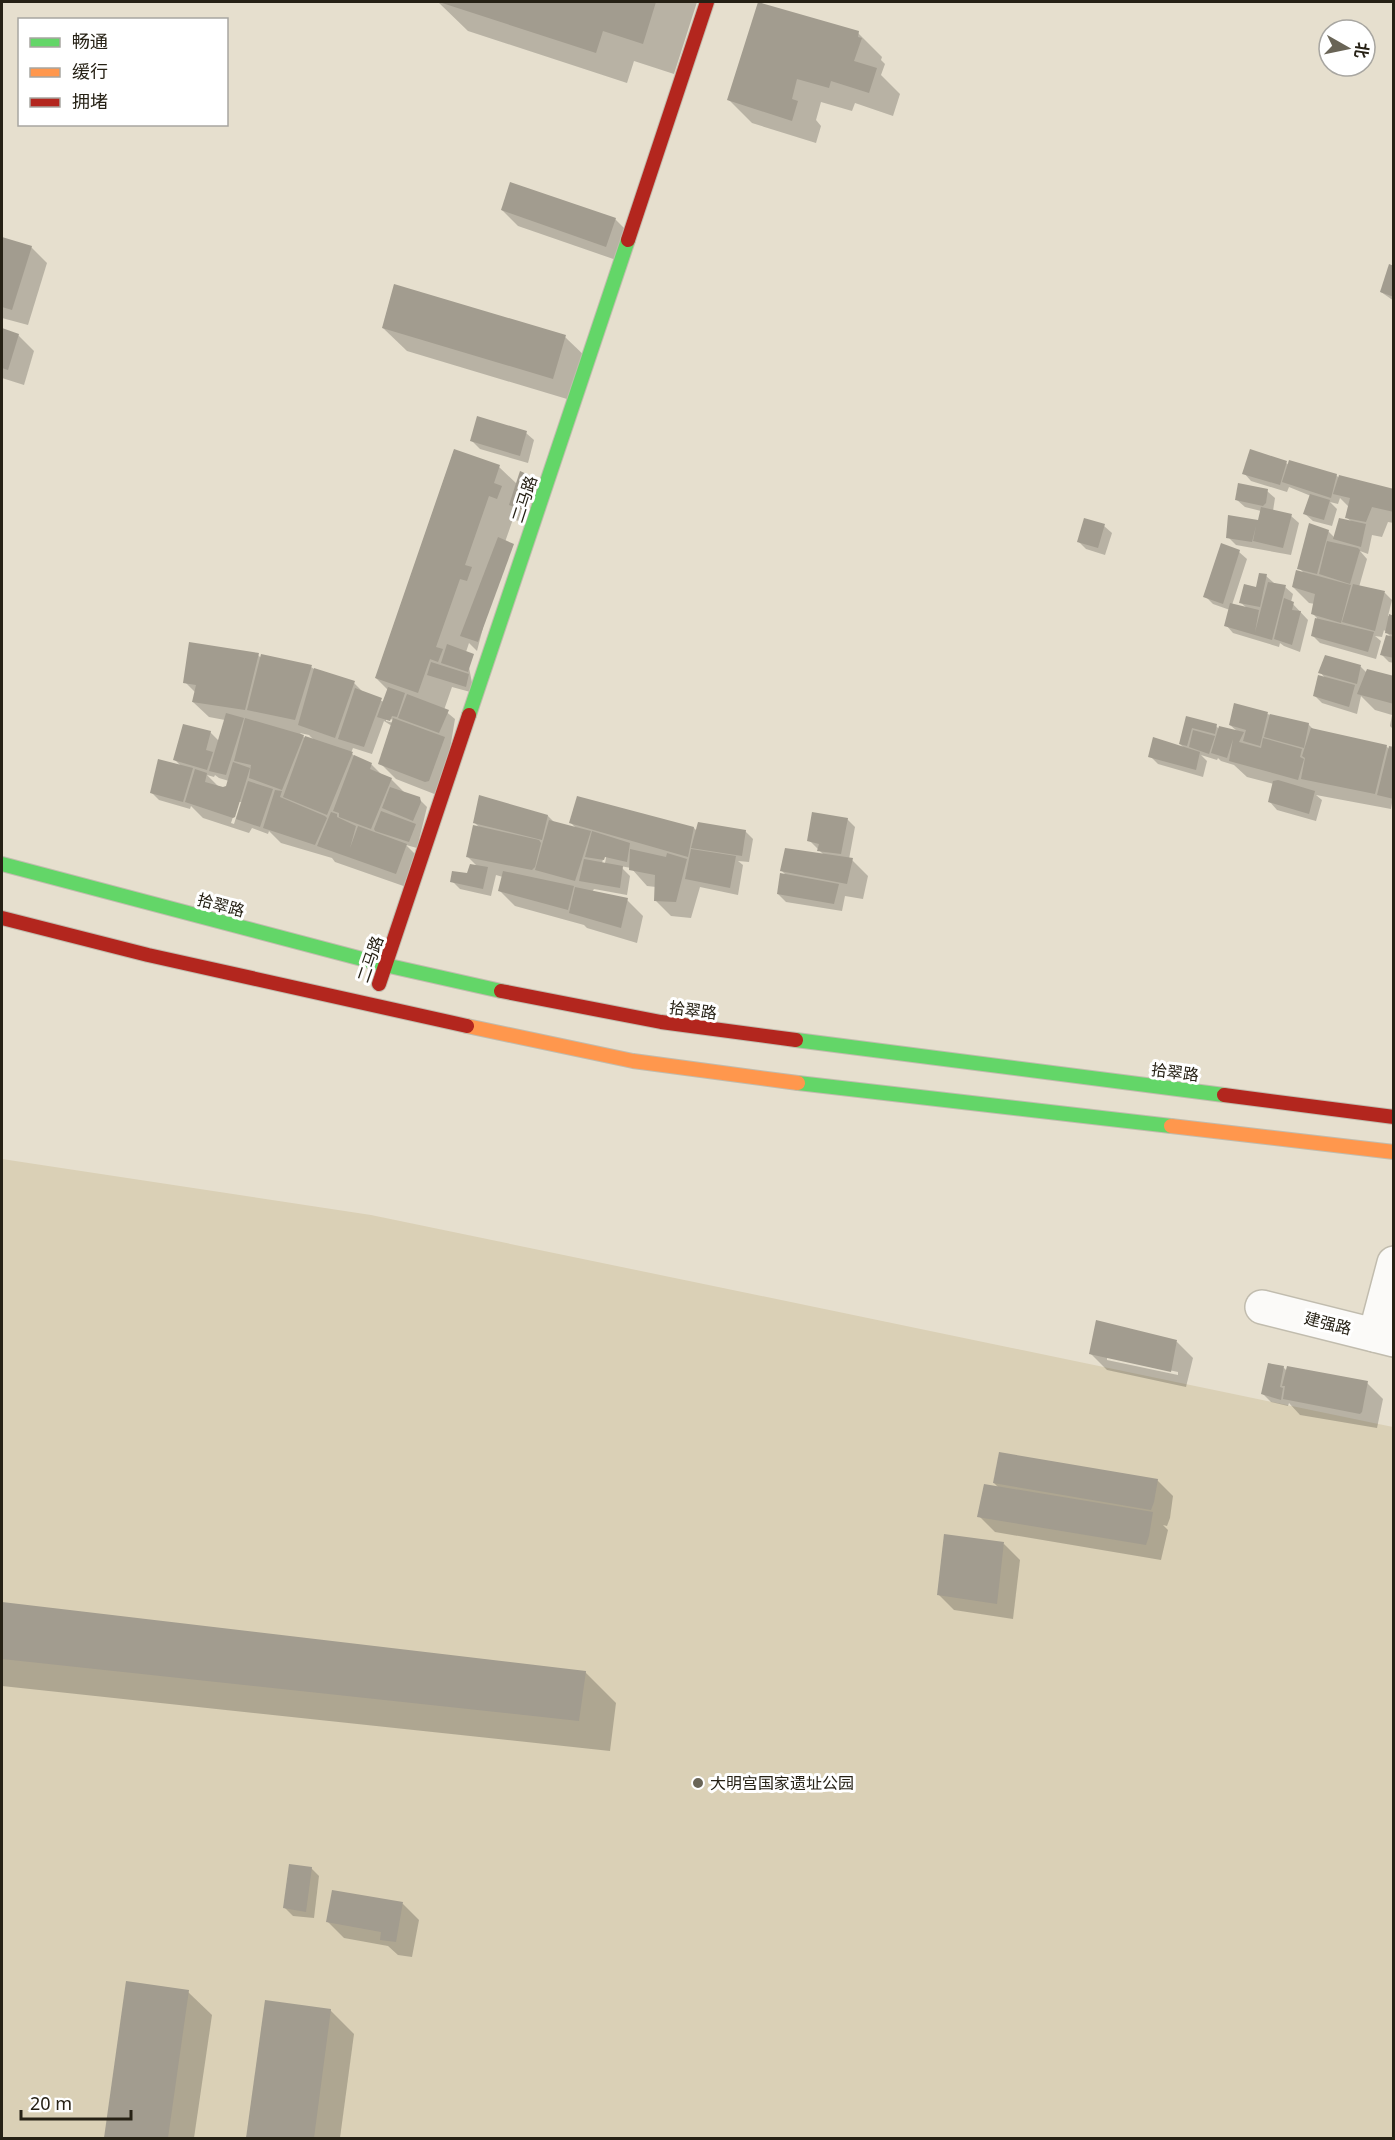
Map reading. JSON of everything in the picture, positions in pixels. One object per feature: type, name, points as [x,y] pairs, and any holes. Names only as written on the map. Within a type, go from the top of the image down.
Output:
[{"type":"main road","name":"二马路","points":[[371,1006],[707,2]]},
{"type":"main road","name":"拾翠路","points":[[2,864],[386,965],[531,998],[661,1022],[1394,1117]]},
{"type":"main road","points":[[2,918],[148,955],[371,1006],[644,1063],[768,1080],[1394,1152]]},
{"type":"street","points":[[1384,1337],[1394,1263]]},
{"type":"street","name":"建强路","points":[[1262,1307],[1384,1337]]},
{"type":"shaded area","name":"大明宫国家遗址公园","points":[[2,1159],[371,1215],[1393,1427],[1393,2138],[2,2138]]},
{"type":"building","points":[[439,2],[656,2],[643,44],[603,31],[596,53]]},
{"type":"building","points":[[758,2],[859,31],[858,37],[862,38],[854,61],[877,68],[869,93],[831,81],[829,88],[797,79],[792,99],[798,101],[792,121],[727,100]]},
{"type":"building","points":[[510,182],[616,218],[606,247],[501,210]]},
{"type":"building","points":[[2,237],[32,246],[12,310],[2,307]]},
{"type":"building","points":[[1389,264],[1394,266],[1394,297],[1380,292]]},
{"type":"building","points":[[394,284],[566,335],[553,379],[382,328]]},
{"type":"building","points":[[2,328],[19,334],[8,370],[2,368]]},
{"type":"building","points":[[477,416],[527,431],[520,456],[470,441]]},
{"type":"building","points":[[454,449],[500,465],[494,483],[502,486],[497,499],[489,496],[465,565],[472,567],[467,581],[460,579],[436,647],[443,649],[438,662],[430,659],[418,693],[375,678]]},
{"type":"building","points":[[1250,449],[1287,461],[1280,485],[1242,474]]},
{"type":"building","points":[[1289,460],[1337,474],[1331,498],[1282,482]]},
{"type":"building","points":[[520,471],[538,479],[526,511],[509,505]]},
{"type":"building","points":[[1339,475],[1394,489],[1394,512],[1372,507],[1366,522],[1345,518],[1350,498],[1333,494]]},
{"type":"building","points":[[1238,483],[1268,489],[1266,503],[1263,506],[1235,500]]},
{"type":"building","points":[[1310,494],[1330,500],[1324,520],[1303,514]]},
{"type":"building","points":[[1261,507],[1292,514],[1283,548],[1253,541],[1256,526],[1252,542],[1226,538],[1228,515],[1258,520]]},
{"type":"building","points":[[1084,518],[1105,524],[1098,548],[1077,542]]},
{"type":"building","points":[[1339,518],[1366,524],[1361,547],[1333,539]]},
{"type":"building","points":[[1309,523],[1329,530],[1317,574],[1297,569]]},
{"type":"building","points":[[498,537],[514,544],[478,642],[460,636]]},
{"type":"building","points":[[1327,541],[1360,550],[1350,584],[1319,574]]},
{"type":"building","points":[[1221,543],[1240,550],[1223,604],[1203,597]]},
{"type":"building","points":[[1296,570],[1351,585],[1341,623],[1311,614],[1315,594],[1292,587]]},
{"type":"building","points":[[1259,573],[1267,574],[1260,607],[1239,603],[1244,584],[1256,587]]},
{"type":"building","points":[[1268,582],[1286,585],[1272,640],[1224,626],[1230,603],[1259,610],[1255,632]]},
{"type":"building","points":[[1353,584],[1385,591],[1375,631],[1342,622]]},
{"type":"building","points":[[1284,598],[1294,602],[1292,610],[1301,611],[1292,645],[1274,639]]},
{"type":"building","points":[[1389,614],[1394,616],[1394,635],[1385,633]]},
{"type":"building","points":[[1315,618],[1374,632],[1368,652],[1311,636]]},
{"type":"building","points":[[1386,635],[1394,637],[1394,658],[1380,655]]},
{"type":"building","points":[[189,642],[259,653],[245,710],[192,702],[196,685],[183,683]]},
{"type":"building","points":[[447,644],[474,654],[468,672],[441,663]]},
{"type":"building","points":[[261,654],[312,665],[295,720],[247,710]]},
{"type":"building","points":[[1325,655],[1361,665],[1357,684],[1318,673]]},
{"type":"building","points":[[431,662],[469,674],[466,687],[427,675]]},
{"type":"building","points":[[314,668],[355,681],[335,738],[298,725]]},
{"type":"building","points":[[1367,669],[1394,676],[1394,704],[1357,694]]},
{"type":"building","points":[[1318,675],[1355,685],[1349,707],[1313,696]]},
{"type":"building","points":[[388,687],[405,693],[397,717],[392,716],[390,721],[377,717]]},
{"type":"building","points":[[355,688],[382,698],[364,747],[338,739]]},
{"type":"building","points":[[407,694],[449,710],[439,733],[398,718]]},
{"type":"building","points":[[1234,703],[1268,712],[1260,746],[1243,741],[1246,730],[1229,725]]},
{"type":"building","points":[[226,713],[244,718],[226,775],[209,771]]},
{"type":"building","points":[[1270,714],[1309,723],[1304,748],[1264,737]]},
{"type":"building","points":[[1186,716],[1217,724],[1215,734],[1192,728],[1187,746],[1179,744]]},
{"type":"building","points":[[245,718],[304,735],[282,790],[249,778],[251,765],[234,761]]},
{"type":"building","points":[[393,718],[445,737],[429,781],[425,782],[378,764]]},
{"type":"building","points":[[183,724],[211,731],[206,750],[213,752],[207,770],[173,760]]},
{"type":"building","points":[[1219,726],[1244,732],[1239,742],[1261,748],[1263,738],[1302,749],[1300,757],[1304,759],[1298,780],[1229,761],[1233,739],[1227,758],[1211,753]]},
{"type":"building","points":[[1311,728],[1387,745],[1375,794],[1301,779],[1305,758],[1302,756]]},
{"type":"building","points":[[1193,730],[1215,736],[1209,754],[1189,747]]},
{"type":"building","points":[[305,736],[353,752],[327,815],[283,797]]},
{"type":"building","points":[[1153,737],[1200,752],[1196,770],[1148,757]]},
{"type":"building","points":[[1389,746],[1394,747],[1394,799],[1377,795]]},
{"type":"building","points":[[354,755],[372,763],[370,769],[392,778],[371,829],[339,817],[339,813],[333,811]]},
{"type":"building","points":[[158,759],[193,768],[183,802],[150,793]]},
{"type":"building","points":[[233,762],[250,768],[235,817],[185,802],[195,769],[207,773],[205,782],[223,787],[226,786]]},
{"type":"building","points":[[1278,780],[1315,791],[1309,814],[1268,802],[1273,781]]},
{"type":"building","points":[[248,781],[273,789],[260,827],[236,819]]},
{"type":"building","points":[[390,787],[420,797],[421,802],[413,821],[382,808]]},
{"type":"building","points":[[275,790],[282,791],[280,797],[327,818],[315,845],[263,828]]},
{"type":"building","points":[[479,795],[548,815],[542,840],[473,823]]},
{"type":"building","points":[[577,796],[694,827],[688,857],[569,823]]},
{"type":"building","points":[[381,811],[416,824],[409,842],[375,831]]},
{"type":"building","points":[[331,812],[356,826],[350,848],[358,826],[407,844],[396,874],[317,846]]},
{"type":"building","points":[[812,812],[848,818],[841,854],[817,851],[819,844],[807,841]]},
{"type":"building","points":[[549,820],[591,831],[575,881],[535,870]]},
{"type":"building","points":[[698,822],[746,830],[742,856],[691,848]]},
{"type":"building","points":[[473,825],[539,840],[541,843],[535,867],[532,870],[466,857]]},
{"type":"building","points":[[592,831],[630,843],[627,862],[605,857],[604,860],[585,857]]},
{"type":"building","points":[[785,848],[853,858],[847,884],[780,871]]},
{"type":"building","points":[[630,849],[666,857],[667,853],[687,859],[676,902],[654,901],[655,875],[629,870]]},
{"type":"building","points":[[691,849],[736,856],[730,888],[685,879]]},
{"type":"building","points":[[584,859],[623,866],[620,888],[579,881]]},
{"type":"building","points":[[470,864],[488,867],[483,889],[450,882],[452,871],[467,873]]},
{"type":"building","points":[[503,871],[574,886],[568,910],[498,891]]},
{"type":"building","points":[[780,873],[839,884],[834,904],[777,894]]},
{"type":"building","points":[[575,887],[628,898],[621,928],[569,913]]},
{"type":"building","points":[[1096,1320],[1177,1340],[1171,1372],[1089,1354]]},
{"type":"building","points":[[1268,1363],[1284,1366],[1280,1387],[1283,1388],[1281,1400],[1261,1394]]},
{"type":"building","points":[[1287,1366],[1368,1381],[1362,1412],[1360,1414],[1283,1399],[1285,1386],[1282,1386]]},
{"type":"building","points":[[999,1452],[1158,1479],[1154,1502],[1151,1510],[993,1483]]},
{"type":"building","points":[[984,1484],[1153,1512],[1146,1545],[977,1517]]},
{"type":"building","points":[[944,1534],[1004,1542],[997,1604],[937,1595]]},
{"type":"building","points":[[2,1602],[586,1671],[579,1721],[2,1659]]},
{"type":"building","points":[[289,1864],[312,1867],[306,1912],[283,1908]]},
{"type":"building","points":[[332,1890],[403,1902],[396,1942],[380,1940],[381,1932],[326,1922]]},
{"type":"building","points":[[126,1981],[189,1990],[168,2138],[104,2138]]},
{"type":"building","points":[[265,2000],[331,2009],[314,2138],[246,2138]]},
{"type":"traffic: fast","points":[[469,715],[628,240]]},
{"type":"traffic: fast","points":[[2,864],[385,965],[501,991]]},
{"type":"traffic: fast","points":[[796,1040],[1224,1095]]},
{"type":"traffic: fast","points":[[798,1083],[1171,1126]]},
{"type":"traffic: slow","points":[[467,1026],[633,1061],[798,1083]]},
{"type":"traffic: slow","points":[[1171,1126],[1394,1152]]},
{"type":"traffic: jam","points":[[628,240],[707,2]]},
{"type":"traffic: jam","points":[[379,984],[469,715]]},
{"type":"traffic: jam","points":[[2,918],[148,955],[467,1026]]},
{"type":"traffic: jam","points":[[501,991],[661,1022],[796,1040]]},
{"type":"traffic: jam","points":[[1224,1095],[1394,1117]]},
{"type":"place","name":"大明宫国家遗址公园","points":[[698,1783]]}]
